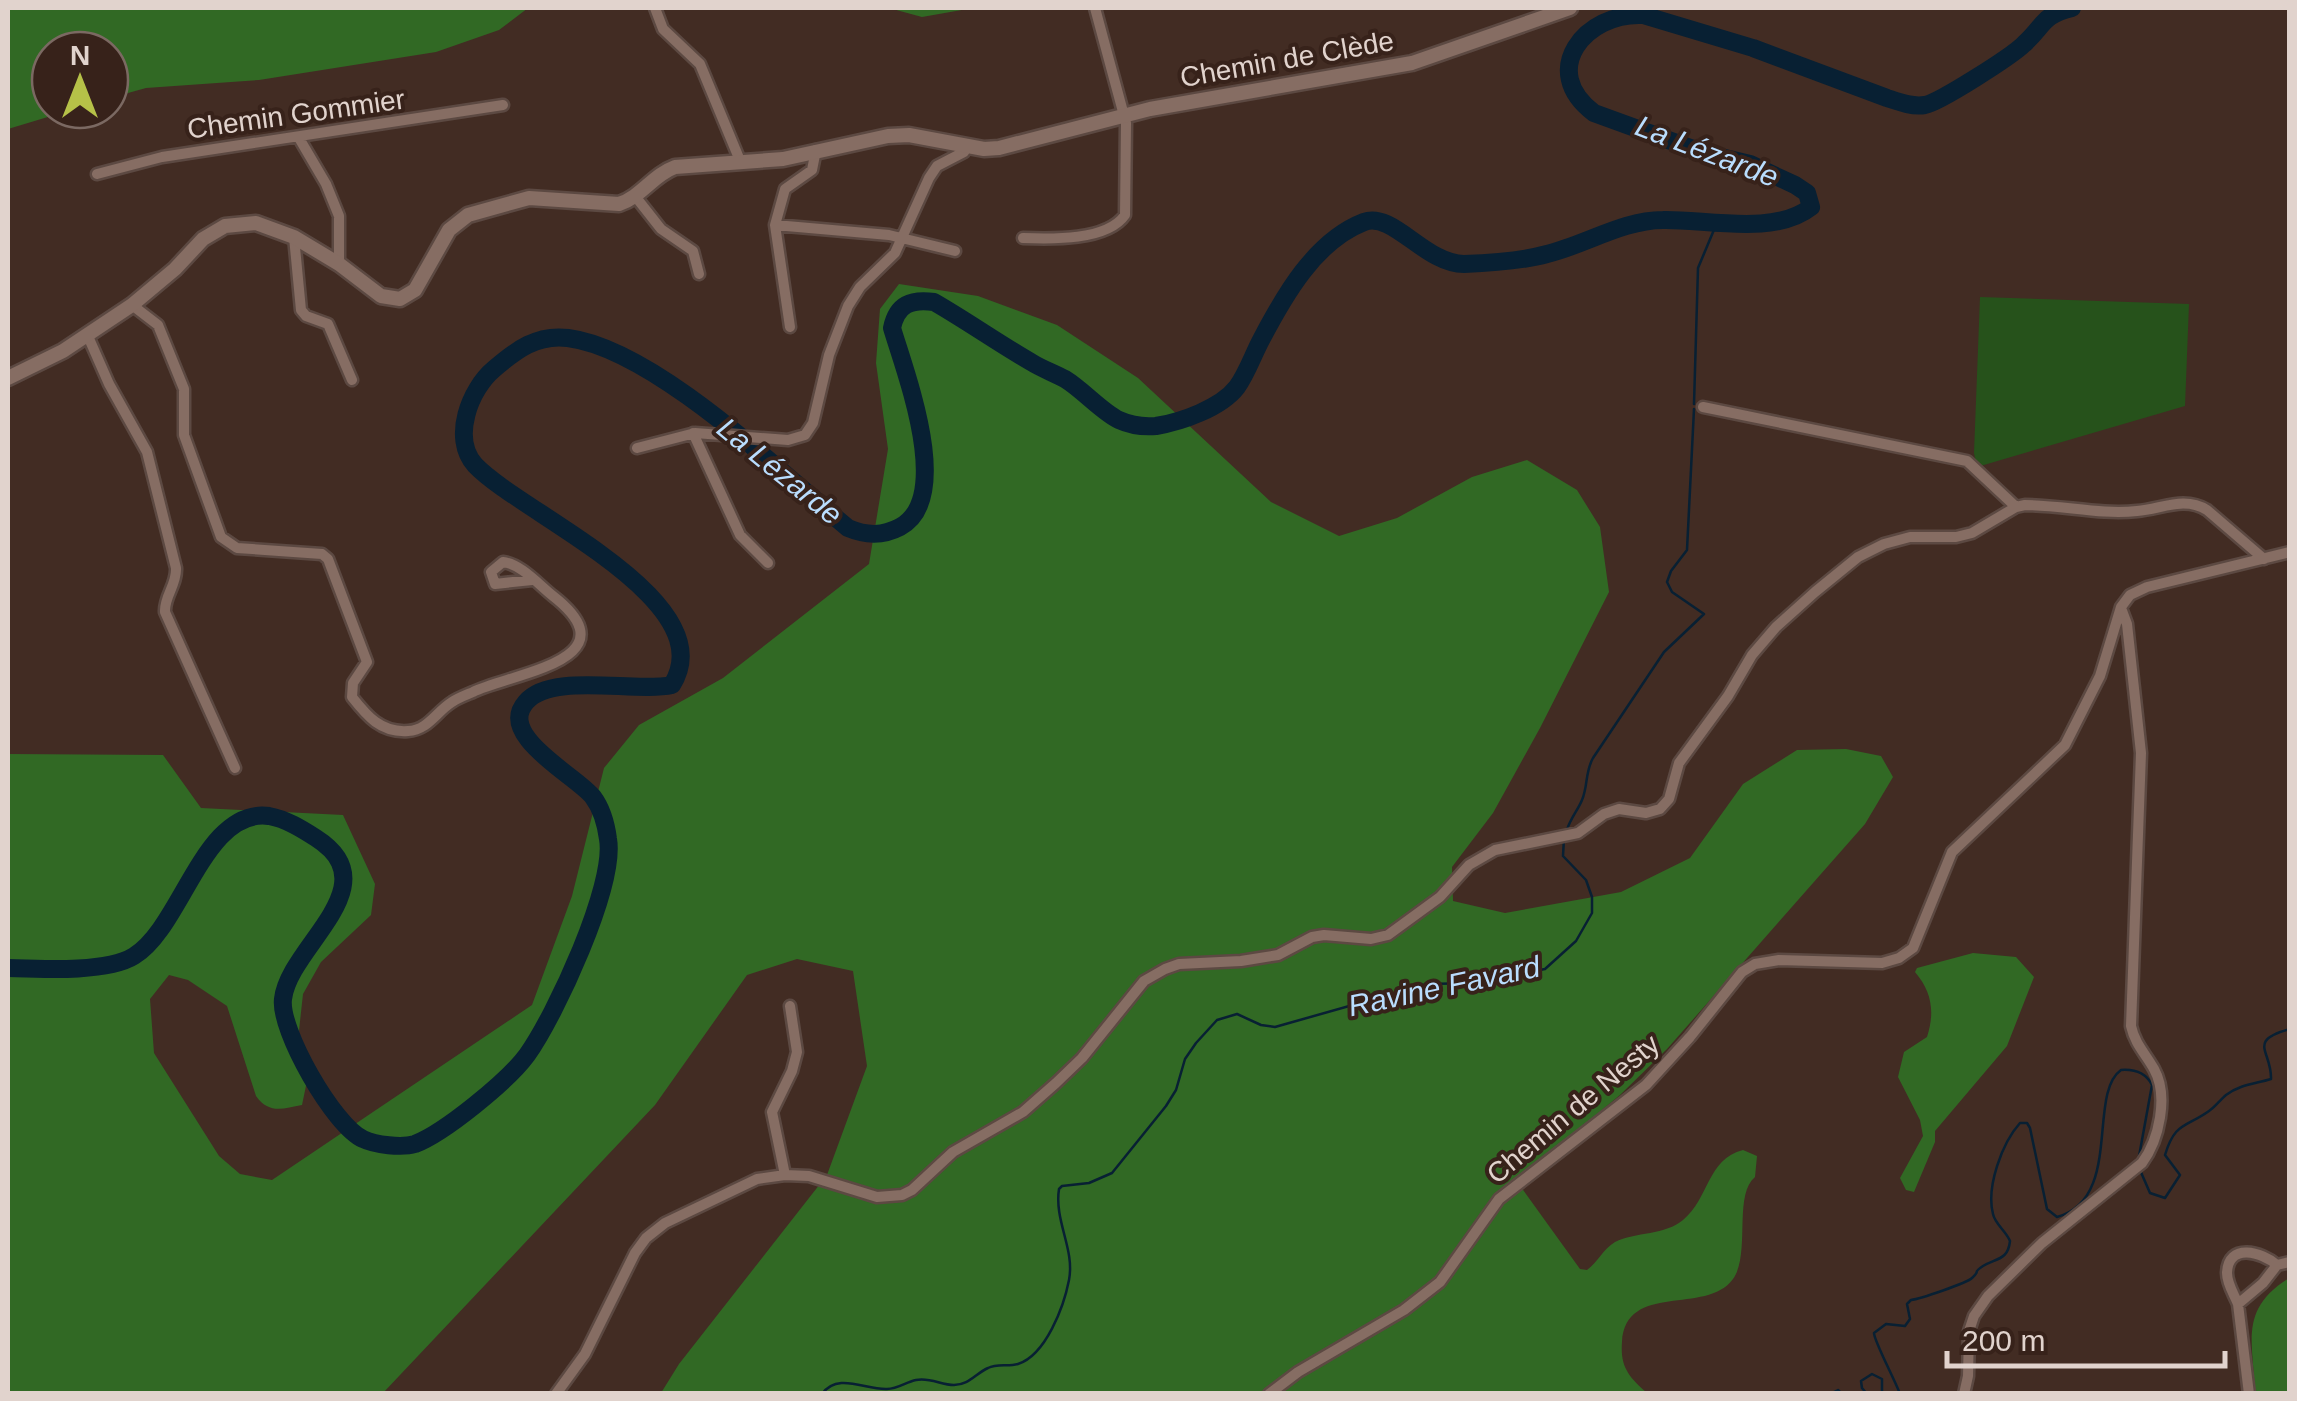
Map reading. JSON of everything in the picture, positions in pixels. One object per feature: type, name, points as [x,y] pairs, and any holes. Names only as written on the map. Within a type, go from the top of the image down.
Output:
[{"type":"main road","name":"Chemin de Clède","points":[[635,196],[660,173],[676,167],[783,159],[867,139],[909,134],[999,148],[1124,115],[1412,63],[1570,8]]},
{"type":"main road","points":[[8,378],[43,362],[132,305],[176,269],[203,239],[224,226],[256,224],[294,236],[381,296],[400,298],[414,290],[449,230],[468,216],[529,198],[619,204],[635,196]]},
{"type":"street","points":[[655,8],[664,29],[700,64],[741,164]]},
{"type":"street","points":[[1023,238],[1072,238],[1122,221],[1127,207],[1124,115],[1095,8]]},
{"type":"street","name":"Chemin Gommier","points":[[97,174],[162,157],[503,105]]},
{"type":"street","points":[[300,138],[339,216],[339,264]]},
{"type":"street","points":[[637,448],[693,434],[788,440],[810,429],[829,355],[848,306],[860,287],[891,259],[928,178],[938,166],[968,146]]},
{"type":"street","points":[[790,327],[776,225],[785,189],[812,170],[816,150]]},
{"type":"street","points":[[635,196],[660,229],[693,251],[699,274]]},
{"type":"street","points":[[776,225],[903,237],[955,251]]},
{"type":"street","points":[[294,236],[301,310],[306,316],[328,324],[352,380]]},
{"type":"street","points":[[132,305],[158,325],[184,389],[184,435],[220,537],[238,548],[322,554],[328,558],[367,662],[353,683],[352,697],[370,720],[397,731],[422,729],[452,702],[488,685],[548,667],[570,655],[580,638],[578,620],[569,608],[532,580]]},
{"type":"street","points":[[86,334],[154,470],[176,568],[165,612],[235,768]]},
{"type":"street","points":[[1702,407],[1968,461],[2016,507]]},
{"type":"street","points":[[693,434],[740,535],[768,562]]},
{"type":"street","points":[[556,1394],[585,1354],[635,1253],[664,1223],[758,1179],[785,1174],[809,1176],[877,1197],[902,1194],[953,1152],[1022,1112],[1045,1093],[1082,1058],[1144,981],[1165,969],[1179,964],[1278,956],[1324,935],[1388,935],[1440,897],[1469,864],[1495,850],[1570,836],[1619,809],[1660,809],[1669,799],[1679,763],[1728,696],[1752,655],[1776,627],[1858,556],[1910,537],[1972,533],[2016,507],[2070,507],[2119,513],[2185,502],[2197,504],[2264,559]]},
{"type":"street","points":[[1964,1394],[1969,1331],[1988,1296],[2042,1243],[2142,1163],[2151,1151],[2159,1118],[2160,1086],[2155,1071],[2134,1042],[2132,1026],[2141,753],[2127,624],[2121,607],[2130,595],[2147,587],[2290,552]]},
{"type":"street","name":"Chemin de Nesty","points":[[1270,1394],[1298,1372],[1404,1310],[1440,1282],[1498,1200],[1646,1085],[1742,972],[1755,964],[1780,960],[1882,964],[1913,948],[1952,852],[2065,745],[2100,676],[2121,607]]},
{"type":"street","points":[[785,1174],[772,1112],[797,1052],[790,1006]]},
{"type":"street","points":[[2249,1394],[2238,1304],[2227,1272],[2230,1260],[2248,1251],[2266,1255],[2277,1265]]},
{"type":"street","points":[[2238,1304],[2264,1283],[2277,1265],[2290,1262]]},
{"type":"green space","points":[[8,8],[528,8],[499,30],[436,52],[259,80],[130,92],[130,30],[30,30],[30,122],[8,129]]},
{"type":"green space","points":[[889,8],[973,8],[922,17]]},
{"type":"green space","points":[[899,284],[978,296],[1057,325],[1138,378],[1271,502],[1339,536],[1397,518],[1472,477],[1527,460],[1577,490],[1600,527],[1609,592],[1493,813],[1452,867],[1453,901],[1505,913],[1621,892],[1690,858],[1743,784],[1797,750],[1846,749],[1881,756],[1893,777],[1865,824],[1667,1049],[1620,1095],[1524,1175],[1521,1187],[1580,1269],[1587,1270],[1615,1242],[1683,1220],[1715,1171],[1731,1155],[1743,1150],[1757,1156],[1755,1177],[1745,1197],[1741,1255],[1733,1279],[1721,1290],[1705,1296],[1652,1305],[1637,1312],[1627,1323],[1622,1342],[1624,1365],[1647,1393],[661,1393],[679,1364],[827,1175],[867,1066],[853,971],[797,959],[747,975],[655,1105],[383,1393],[8,1394],[8,754],[163,755],[201,808],[343,815],[375,884],[371,915],[321,962],[303,994],[297,1049],[307,1081],[302,1105],[271,1108],[256,1096],[227,1006],[188,980],[169,975],[150,999],[154,1053],[219,1156],[240,1174],[272,1180],[532,1005],[572,896],[604,768],[639,725],[723,678],[869,564],[888,449],[876,363],[880,309]]},
{"type":"green space","points":[[1980,297],[2189,304],[2185,406],[1977,467],[1974,453]]},
{"type":"green space","points":[[1973,953],[2016,957],[2034,977],[2007,1046],[1935,1131],[1935,1142],[1914,1192],[1906,1190],[1900,1178],[1923,1136],[1920,1120],[1898,1077],[1904,1052],[1927,1037],[1931,1019],[1928,995],[1915,972],[1917,968]]},
{"type":"green space","points":[[2289,1278],[2289,1393],[2255,1393],[2252,1342],[2256,1314],[2273,1290]]},
{"type":"waterway","name":"La Lézarde","points":[[8,968],[90,968],[134,956],[166,921],[210,849],[227,830],[247,818],[269,816],[316,838],[336,857],[343,876],[340,896],[330,917],[301,958],[283,999],[284,1013],[299,1053],[324,1097],[351,1131],[374,1143],[415,1144],[475,1105],[527,1055],[581,950],[603,887],[608,839],[593,797],[530,741],[520,715],[526,702],[554,688],[672,685],[681,653],[670,622],[645,591],[610,561],[499,485],[468,454],[464,428],[471,401],[494,369],[528,345],[546,338],[568,338],[602,347],[638,364],[715,416],[848,528],[868,534],[887,532],[900,527],[916,512],[923,490],[921,433],[892,328],[897,313],[906,305],[934,302],[1065,379],[1119,420],[1142,426],[1166,424],[1200,413],[1230,395],[1303,272],[1330,242],[1364,222],[1386,224],[1436,256],[1464,264],[1537,256],[1648,221],[1759,224],[1796,216],[1811,207],[1807,193],[1750,164],[1704,153],[1594,113],[1578,97],[1570,80],[1570,63],[1576,47],[1603,23],[1643,15],[1753,48],[1896,101],[1925,105],[1991,68],[2024,44],[2049,18],[2072,8]]},
{"type":"waterway","name":"Ravine Favard","points":[[1694,404],[1698,268],[1716,225]]},
{"type":"waterway","name":"Ravine Favard","points":[[1567,830],[1582,800],[1593,758],[1664,652],[1704,614],[1672,592],[1667,582],[1687,550],[1694,409]]},
{"type":"waterway","name":"Ravine Favard","points":[[822,1394],[844,1383],[879,1389],[921,1379],[959,1385],[983,1370],[1028,1359],[1052,1328],[1069,1280],[1059,1189],[1112,1173],[1166,1106],[1176,1090],[1185,1059],[1217,1020],[1237,1014],[1275,1027],[1427,984],[1476,983],[1545,969],[1576,941],[1592,913],[1586,880],[1563,856],[1564,838]]},
{"type":"waterway","points":[[2140,1170],[2150,1193],[2165,1198],[2180,1175],[2165,1155],[2173,1137],[2232,1091],[2271,1079],[2265,1043],[2290,1029]]},
{"type":"waterway","points":[[1900,1394],[1874,1333],[1886,1324],[1905,1326],[1910,1319],[1907,1304],[1911,1300],[1968,1280],[1979,1268],[2007,1252],[2010,1241],[1994,1218],[1992,1191],[2002,1153],[2020,1123],[2027,1123],[2030,1128],[2047,1209],[2057,1217],[2077,1206],[2090,1190],[2111,1082],[2121,1070],[2135,1071],[2152,1085],[2138,1162]]},
{"type":"waterway","points":[[1867,1394],[1861,1381],[1872,1374],[1882,1379],[1882,1394]]},
{"type":"waterway","points":[[1830,1394],[1838,1390],[1842,1394]]}]
